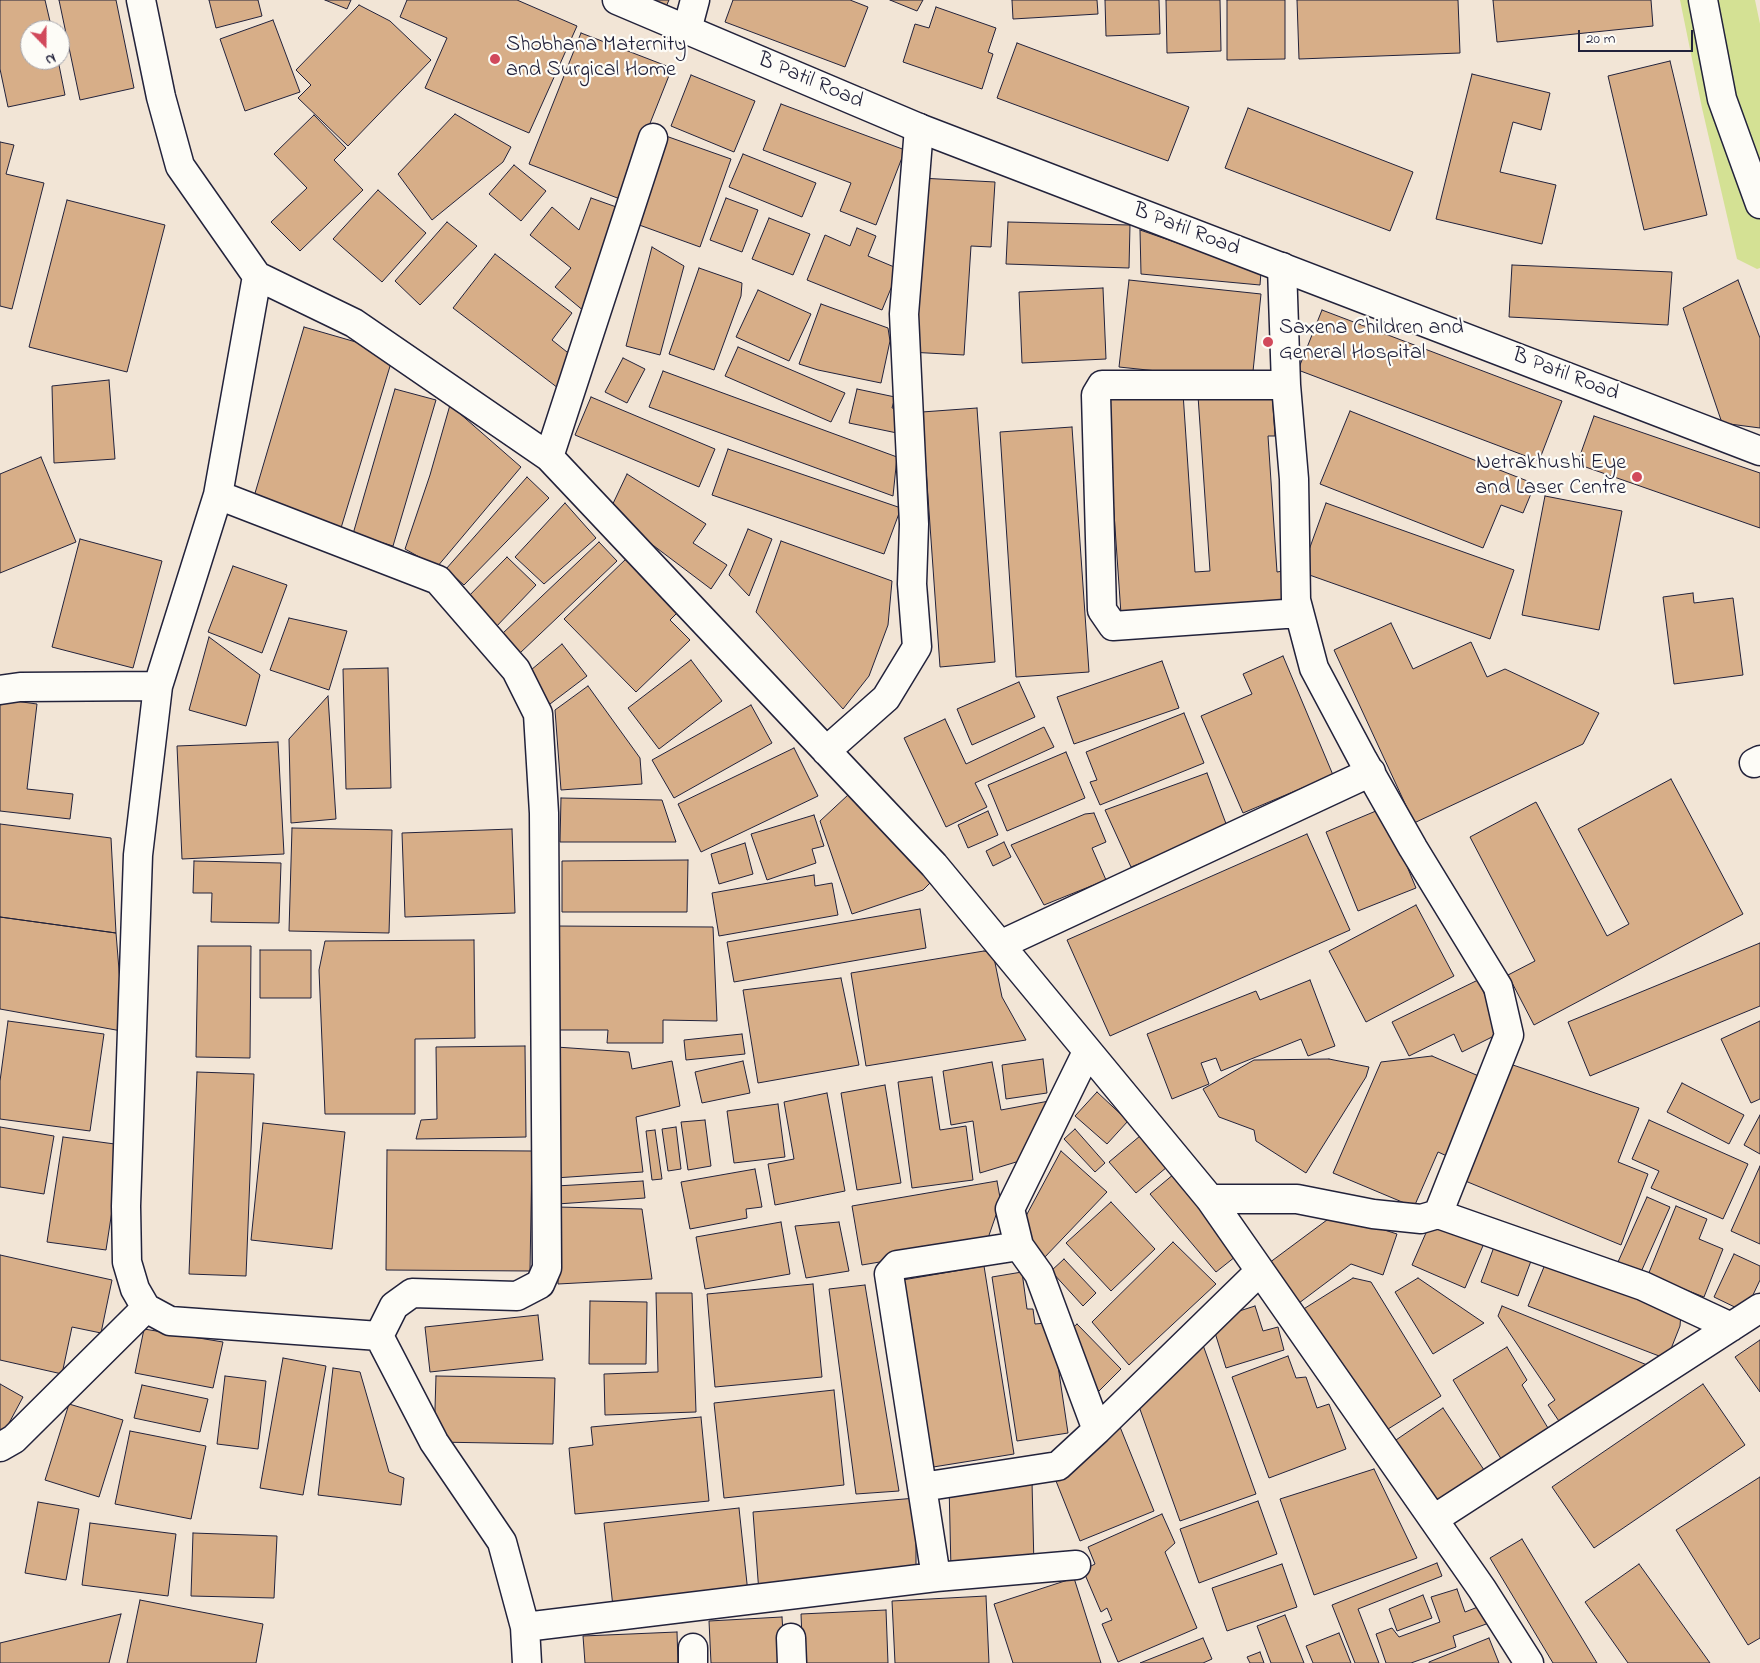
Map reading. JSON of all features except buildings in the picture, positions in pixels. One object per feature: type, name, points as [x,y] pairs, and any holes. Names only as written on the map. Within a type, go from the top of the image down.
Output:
[{"type":"street","points":[[141,0],[161,97],[180,166],[256,276],[354,323],[549,457],[934,865],[1210,1199],[1482,1589],[1528,1663]]},
{"type":"street","name":"B Patil Road","points":[[617,0],[919,128],[1760,451]]},
{"type":"street","points":[[688,30],[695,0]]},
{"type":"street","points":[[1703,0],[1722,98],[1760,204]]},
{"type":"street","points":[[826,751],[886,698],[917,647],[912,584],[914,524],[904,314],[919,128]]},
{"type":"street","points":[[549,457],[652,138]]},
{"type":"street","points":[[1282,267],[1286,385],[1294,479],[1296,600],[1314,668],[1413,848],[1498,987],[1510,1035],[1438,1214]]},
{"type":"street","points":[[256,276],[218,495],[158,686],[138,855],[126,1206],[127,1262],[135,1290],[146,1308],[170,1321],[246,1328],[379,1336]]},
{"type":"street","points":[[1286,385],[1102,385],[1096,396],[1102,610],[1113,626],[1299,612]]},
{"type":"street","points":[[218,495],[438,580],[516,670],[538,714],[544,813],[547,1268],[540,1284],[517,1296],[412,1293],[394,1306],[379,1336]]},
{"type":"street","points":[[0,690],[20,687],[158,686]]},
{"type":"street","points":[[1000,945],[1371,772]]},
{"type":"street","points":[[1087,1052],[1010,1210],[1018,1246],[1039,1274],[1097,1430]]},
{"type":"street","points":[[1210,1199],[1297,1199],[1373,1214],[1421,1219],[1438,1214],[1643,1286],[1732,1327]]},
{"type":"street","points":[[936,1577],[889,1274],[897,1265],[1018,1246]]},
{"type":"street","points":[[922,1487],[1058,1466],[1260,1271]]},
{"type":"street","points":[[0,1448],[14,1439],[146,1308]]},
{"type":"street","points":[[1434,1519],[1760,1308]]},
{"type":"street","points":[[379,1336],[434,1442],[502,1542],[525,1627],[527,1663]]},
{"type":"street","points":[[525,1627],[936,1577],[1076,1566]]},
{"type":"green space","points":[[1680,0],[1755,0],[1760,24],[1760,268],[1757,269],[1737,259],[1702,108]]},
{"type":"place","name":"Shobhana Maternity and Surgical Home","points":[[495,59]]},
{"type":"place","name":"Saxena Children and General Hospital","points":[[1268,342]]},
{"type":"place","name":"Netrakhushi Eye and Laser Centre","points":[[1637,477]]}]
